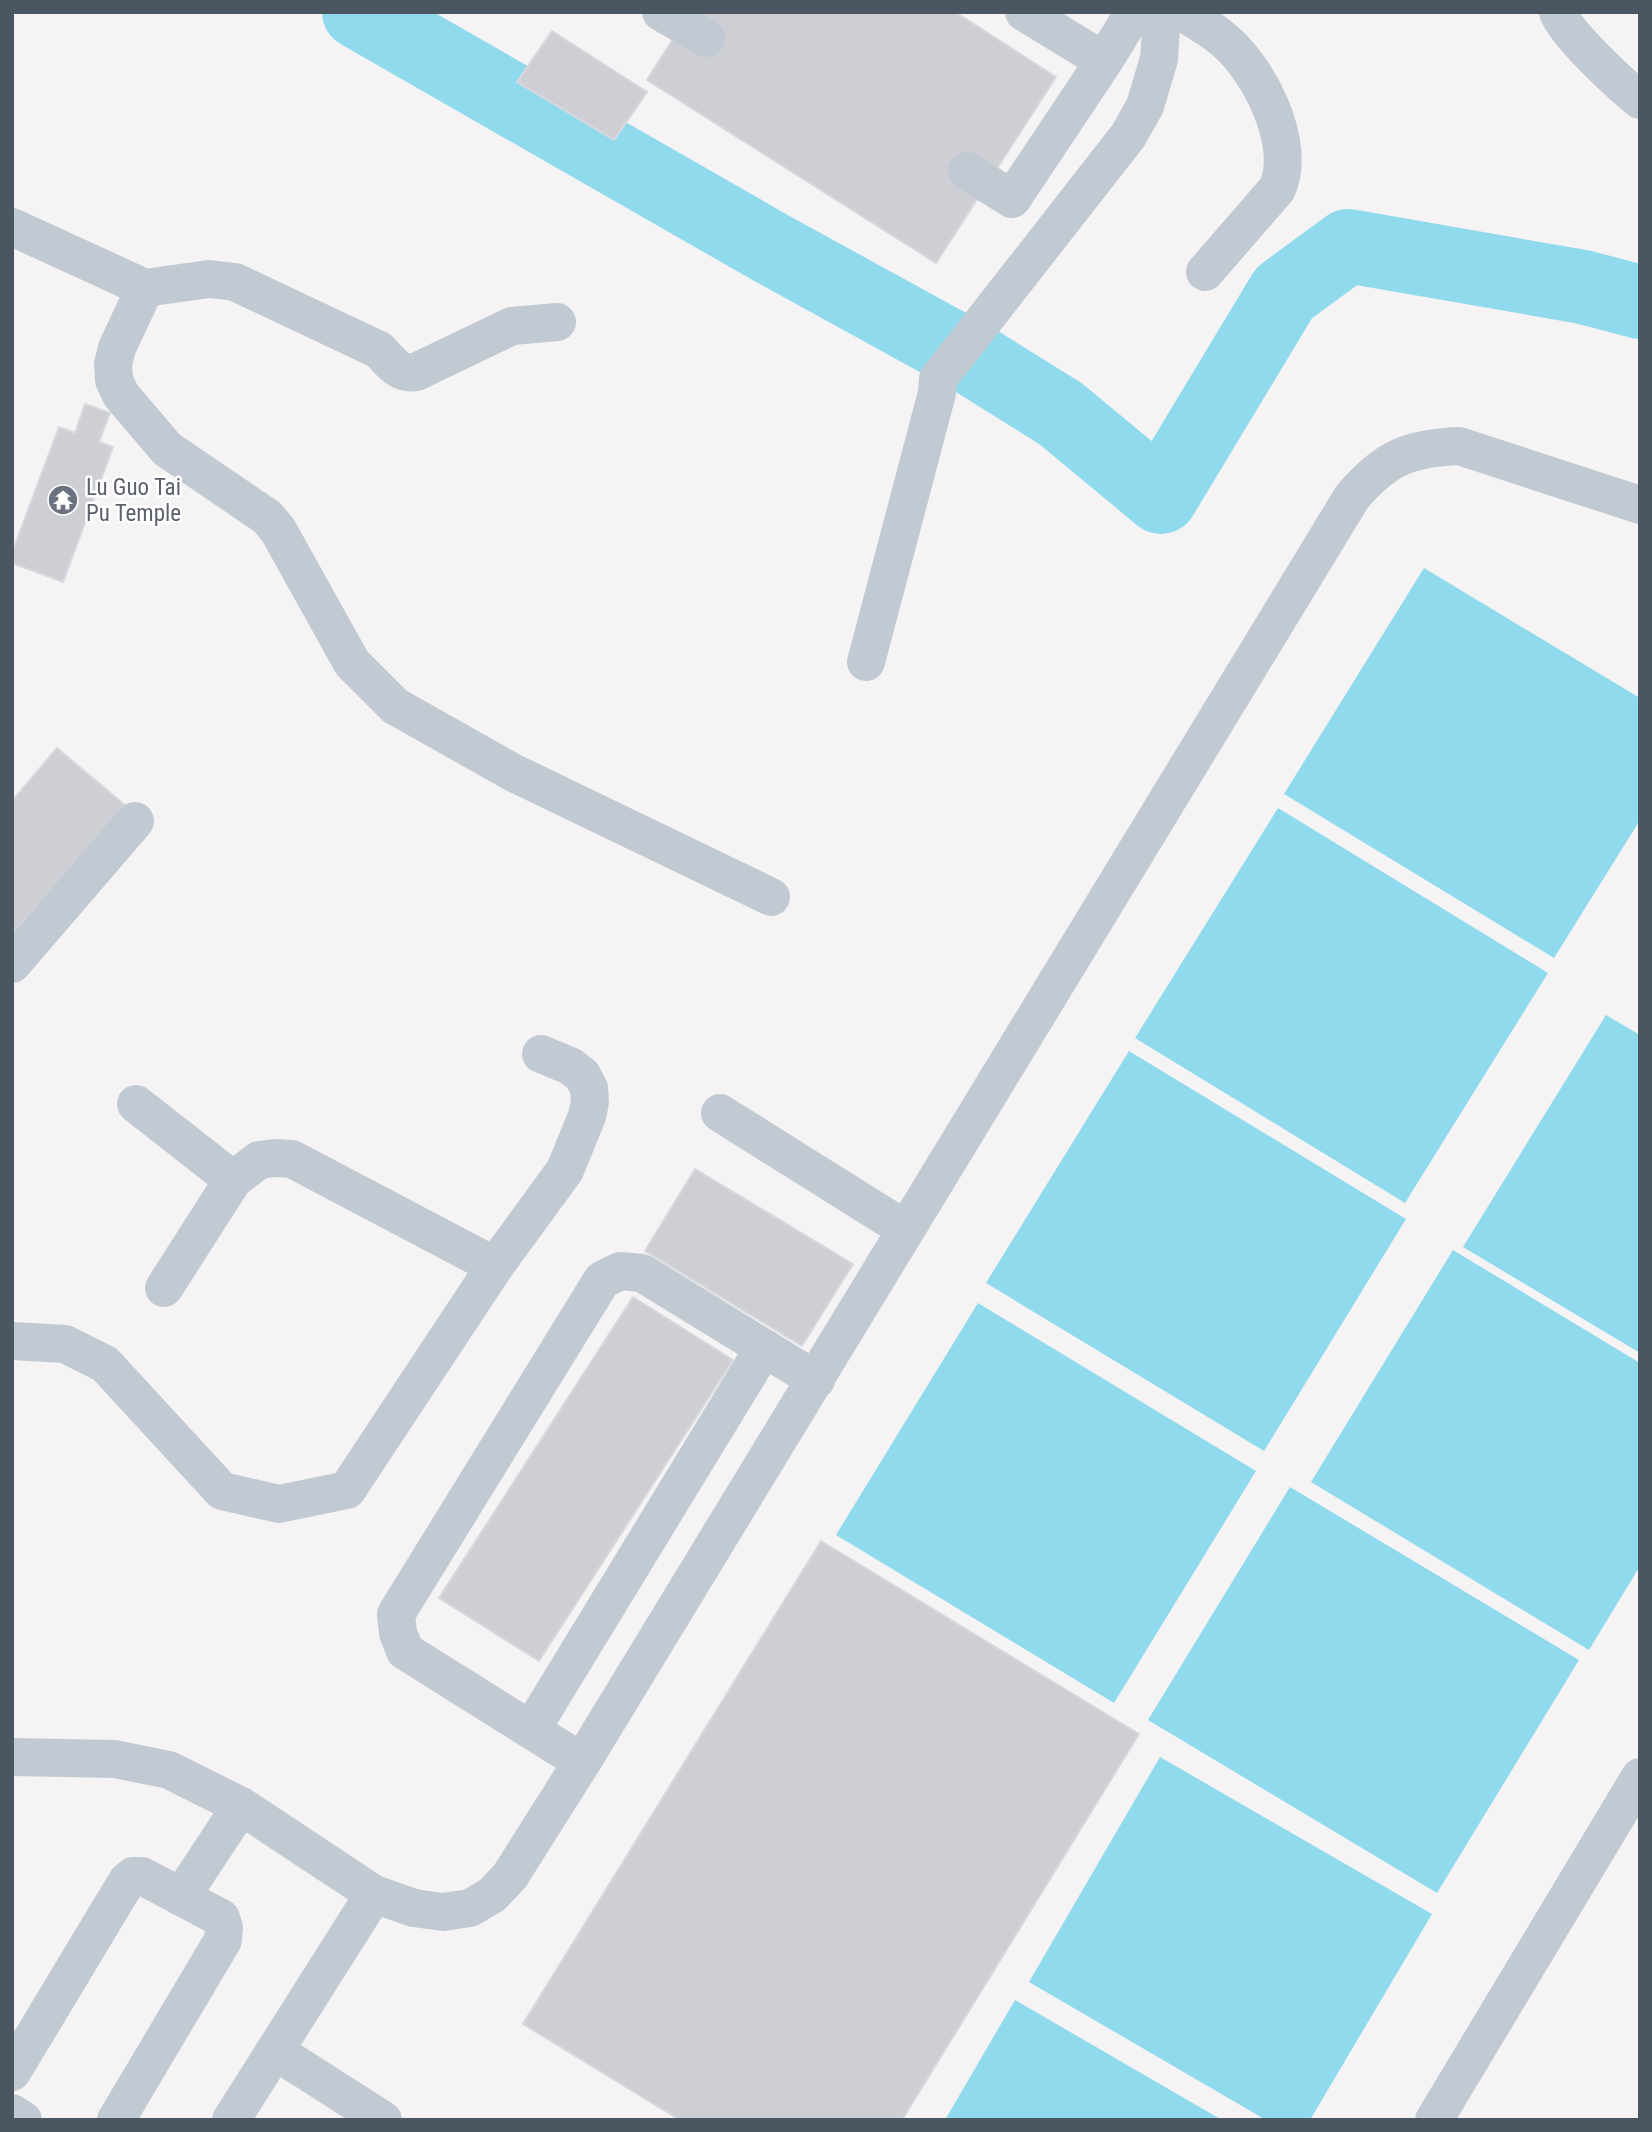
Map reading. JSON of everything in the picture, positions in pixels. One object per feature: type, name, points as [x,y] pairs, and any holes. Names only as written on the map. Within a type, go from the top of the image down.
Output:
[{"type":"street","points":[[661,12],[706,38]]},
{"type":"street","points":[[1024,12],[1104,61]]},
{"type":"street","points":[[967,171],[1012,199],[1134,12]]},
{"type":"street","points":[[866,662],[937,393],[938,379],[1128,136],[1145,106],[1159,59],[1162,12]]},
{"type":"street","points":[[1182,12],[1221,37],[1254,74],[1279,125],[1283,165],[1283,177],[1278,189],[1205,272]]},
{"type":"street","points":[[1558,12],[1570,31],[1612,76],[1640,100]]},
{"type":"street","points":[[12,227],[145,288],[209,279],[235,282],[379,349],[397,369],[406,374],[416,372],[512,326],[557,321]]},
{"type":"street","points":[[145,288],[117,348],[113,364],[114,380],[121,395],[167,449],[267,517],[278,530],[352,663],[395,706],[512,772],[771,897]]},
{"type":"street","points":[[12,1757],[115,1759],[169,1770],[241,1806],[374,1894],[414,1908],[443,1912],[470,1908],[492,1895],[510,1876],[690,1587],[1352,497],[1370,477],[1396,458],[1429,447],[1459,446],[1640,505]]},
{"type":"street","points":[[12,964],[135,821]]},
{"type":"street","points":[[12,1341],[65,1344],[105,1364],[222,1492],[279,1504],[347,1490],[495,1266],[565,1170],[590,1102],[589,1088],[582,1075],[570,1066],[541,1054]]},
{"type":"street","points":[[136,1104],[233,1180]]},
{"type":"street","points":[[720,1112],[905,1229]]},
{"type":"street","points":[[164,1288],[233,1180],[259,1160],[275,1158],[292,1159],[495,1266]]},
{"type":"street","points":[[582,1762],[405,1651],[398,1633],[396,1614],[403,1602],[602,1280],[620,1271],[642,1273],[816,1380]]},
{"type":"street","points":[[531,1730],[764,1348]]},
{"type":"street","points":[[637,1555],[690,1587]]},
{"type":"street","points":[[1434,2120],[1640,1777]]},
{"type":"street","points":[[181,1897],[241,1806]]},
{"type":"street","points":[[12,2073],[127,1881],[133,1876],[142,1876],[220,1918],[225,1928],[223,1940],[116,2120]]},
{"type":"street","points":[[232,2120],[374,1894]]},
{"type":"street","points":[[275,2051],[383,2120]]},
{"type":"street","points":[[12,2113],[23,2120]]},
{"type":"water","points":[[1424,568],[1640,698],[1640,820],[1554,958],[1284,794]]},
{"type":"water","points":[[1278,808],[1548,973],[1405,1203],[1135,1038]]},
{"type":"water","points":[[1606,1015],[1640,1035],[1640,1353],[1463,1247]]},
{"type":"water","points":[[1129,1051],[1406,1219],[1264,1451],[986,1283]]},
{"type":"water","points":[[1453,1250],[1640,1363],[1640,1566],[1589,1650],[1311,1482]]},
{"type":"water","points":[[978,1303],[1256,1471],[1114,1703],[836,1535]]},
{"type":"water","points":[[1290,1487],[1579,1660],[1437,1893],[1148,1720]]},
{"type":"water","points":[[1160,1757],[1432,1914],[1310,2120],[1266,2120],[1029,1982]]},
{"type":"water","points":[[1015,2000],[1222,2120],[945,2120]]},
{"type":"building","points":[[690,12],[955,12],[1056,77],[936,263],[647,80]]},
{"type":"building","points":[[552,31],[647,92],[614,140],[517,82]]},
{"type":"building","name":"Lu Guo Tai Pu Temple","points":[[85,404],[110,413],[99,442],[113,447],[63,582],[12,563],[12,553],[59,427],[75,433]]},
{"type":"building","points":[[57,748],[126,806],[12,935],[12,801]]},
{"type":"building","points":[[695,1169],[853,1264],[802,1346],[645,1251]]},
{"type":"building","points":[[633,1297],[733,1360],[539,1661],[439,1598]]},
{"type":"building","points":[[821,1541],[1139,1734],[902,2120],[680,2120],[523,2024]]},
{"type":"waterway","points":[[359,12],[771,248],[973,359],[1061,414],[1161,497],[1284,293],[1348,246],[1583,287],[1640,302]]},
{"type":"place","name":"Lu Guo Tai Pu Temple","points":[[63,500]]}]
